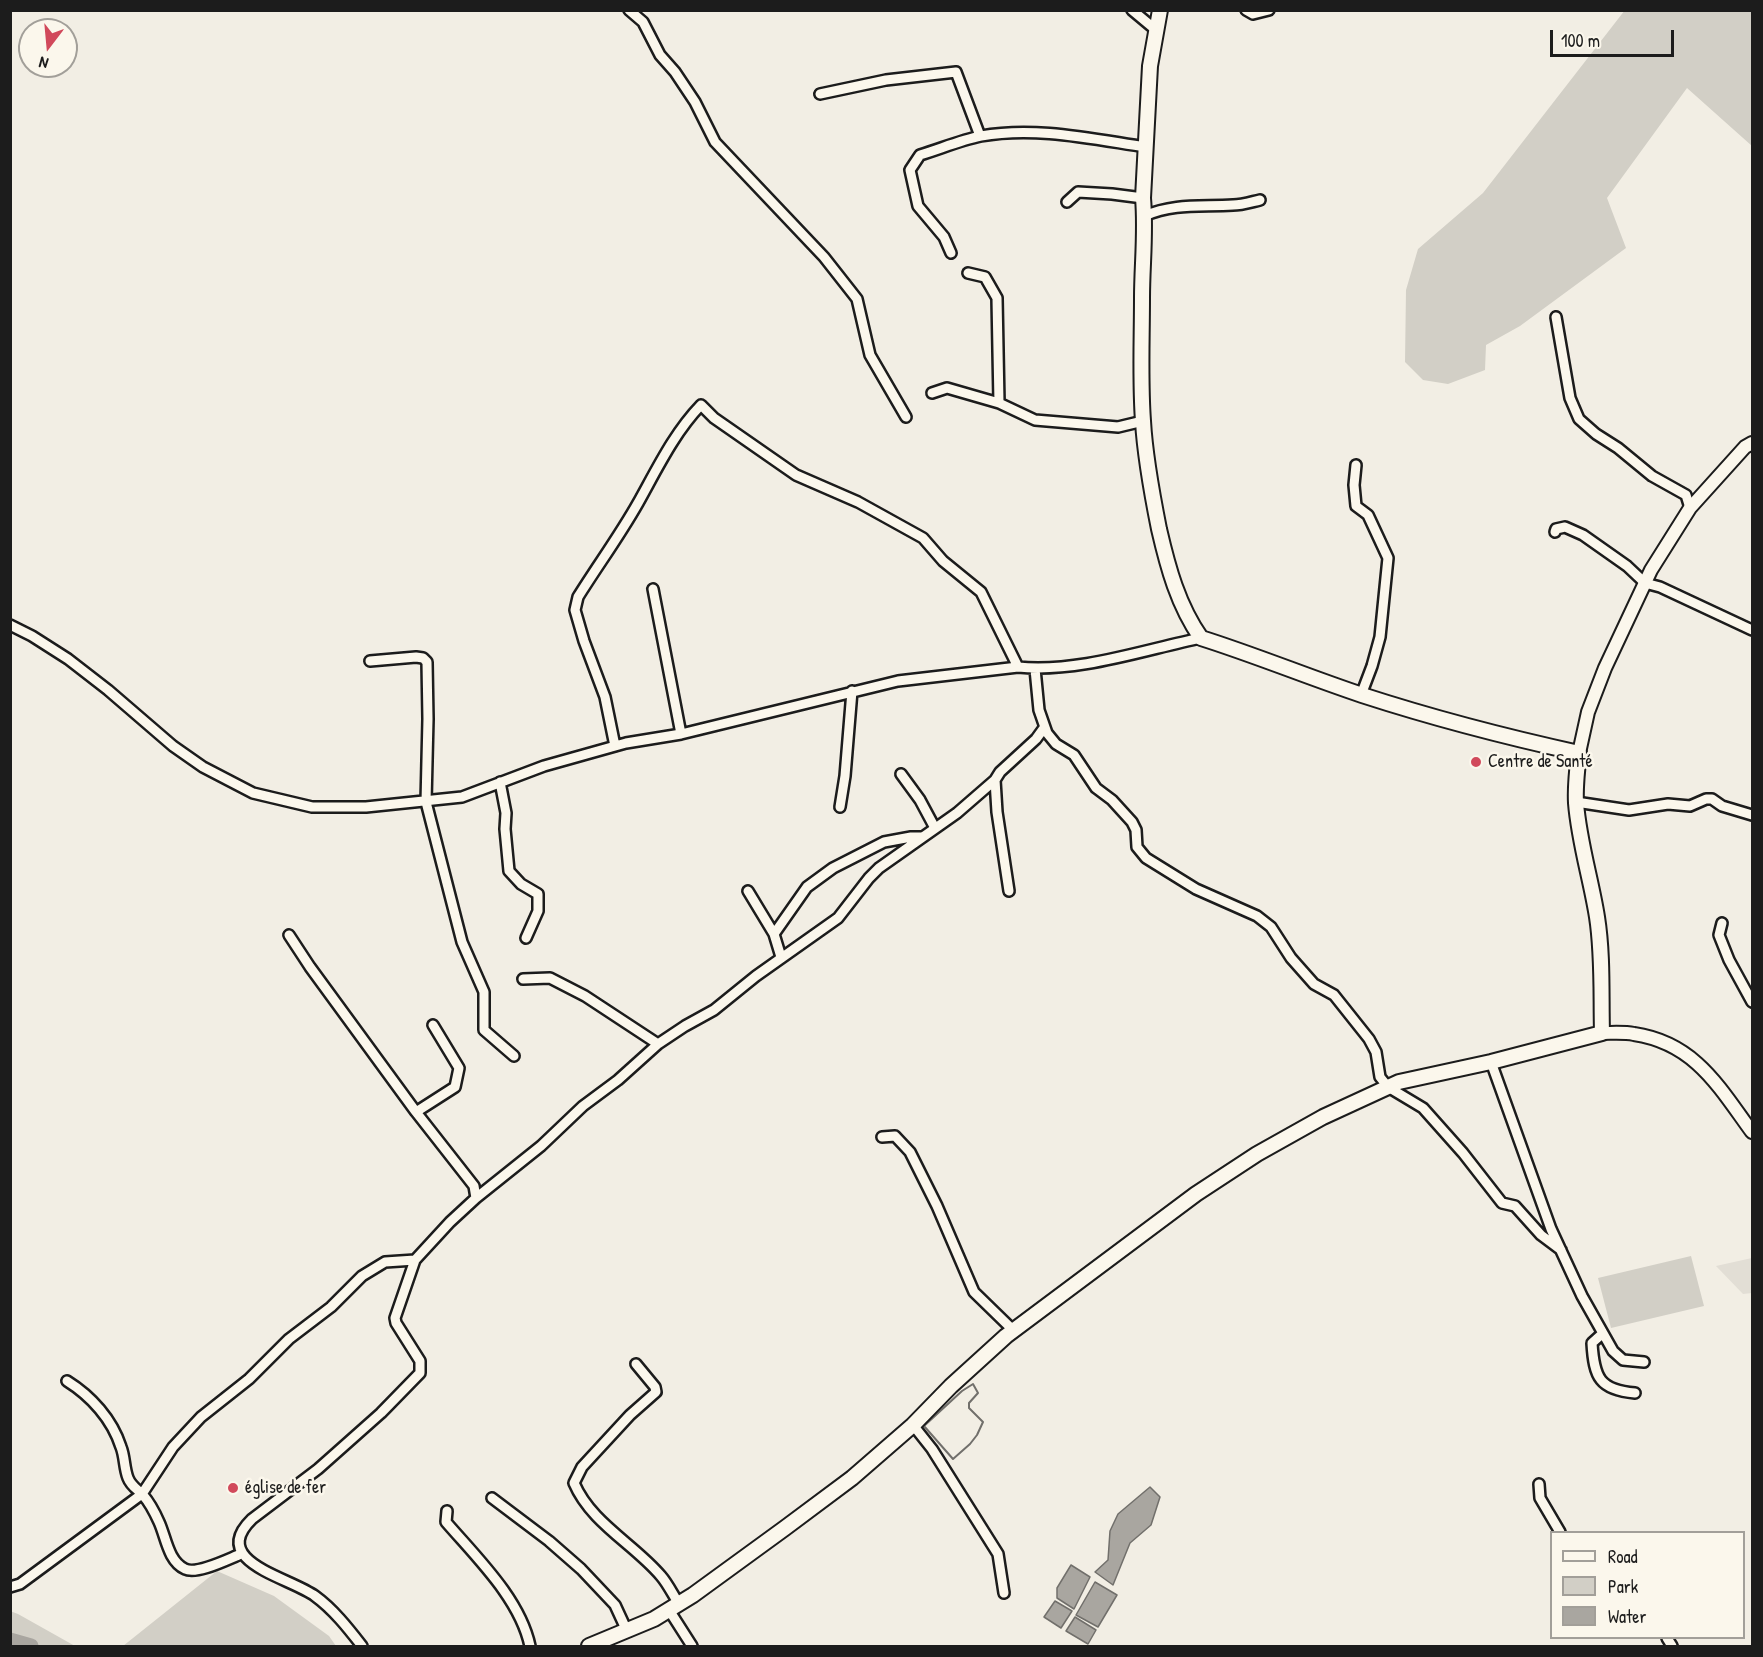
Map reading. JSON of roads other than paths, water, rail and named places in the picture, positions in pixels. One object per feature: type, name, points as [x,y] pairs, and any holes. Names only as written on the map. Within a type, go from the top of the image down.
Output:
[{"type":"main road","points":[[589,1647],[654,1619],[674,1607],[785,1528],[852,1478],[913,1425],[951,1386],[1013,1330],[1205,1188],[1257,1154],[1323,1117],[1388,1087],[1416,1077],[1491,1062],[1602,1033],[1601,951],[1576,802],[1576,779],[1580,753],[1493,734],[1361,695],[1201,638],[1187,618],[1177,596],[1163,548],[1154,504],[1143,421],[1143,198],[1150,66],[1156,30],[1163,12]]},
{"type":"street","points":[[629,10],[643,22],[660,55],[675,72],[695,102],[715,142],[824,257],[857,299],[870,355],[906,417]]},
{"type":"street","points":[[1132,10],[1156,30]]},
{"type":"street","points":[[1246,10],[1253,14],[1269,10]]},
{"type":"street","points":[[820,94],[886,80],[956,72],[980,136]]},
{"type":"street","points":[[951,254],[944,237],[918,206],[910,170],[920,155],[980,136],[1029,133],[1146,147]]},
{"type":"street","points":[[1067,202],[1078,192],[1143,198]]},
{"type":"street","points":[[1144,216],[1163,208],[1235,205],[1260,200]]},
{"type":"street","points":[[968,273],[985,277],[996,298],[999,403]]},
{"type":"street","points":[[1556,317],[1570,398],[1579,419],[1652,476],[1686,495],[1690,508]]},
{"type":"street","points":[[932,393],[947,388],[999,403],[1035,420],[1118,427],[1143,421]]},
{"type":"street","points":[[615,746],[605,697],[575,610],[578,597],[637,505],[660,461],[686,421],[701,405],[714,418],[796,475],[858,502],[923,538],[943,561],[981,592],[1018,667]]},
{"type":"street","points":[[1580,753],[1588,712],[1605,668],[1645,583],[1669,539],[1690,508],[1745,447],[1752,443]]},
{"type":"street","points":[[1356,465],[1354,485],[1356,506],[1368,515],[1388,558],[1380,637],[1361,695]]},
{"type":"street","points":[[1555,532],[1556,529],[1565,527],[1583,536],[1627,566],[1645,583],[1660,587],[1752,630]]},
{"type":"street","points":[[653,589],[681,734]]},
{"type":"street","points":[[10,625],[68,659],[173,746],[203,767],[253,793],[266,797],[312,807],[354,808],[462,797],[544,766],[615,746],[681,734],[898,681],[1018,667],[1035,669],[1119,657],[1201,638]]},
{"type":"street","points":[[370,662],[416,657],[423,658],[426,662],[428,719],[426,802],[462,942],[484,992],[484,1030],[514,1056]]},
{"type":"street","points":[[1035,669],[1039,710],[1044,728],[1056,744],[1074,755],[1096,788],[1112,800],[1132,822],[1136,830],[1137,847],[1146,858],[1160,869],[1196,889],[1257,916],[1271,927],[1291,958],[1314,984],[1334,995],[1368,1039],[1376,1052],[1380,1077],[1388,1087],[1422,1108],[1463,1153],[1502,1203],[1515,1206],[1541,1234],[1561,1250]]},
{"type":"street","points":[[840,807],[852,691]]},
{"type":"street","points":[[362,1647],[332,1610],[314,1595],[250,1562],[241,1554],[239,1543],[243,1527],[318,1469],[381,1413],[420,1373],[420,1361],[395,1318],[415,1260],[476,1198],[531,1155],[583,1106],[658,1044],[714,1010],[781,957],[838,918],[869,878],[921,837],[957,813],[995,780],[1000,772],[1036,739],[1044,728]]},
{"type":"street","points":[[901,774],[920,800],[935,828]]},
{"type":"street","points":[[995,780],[997,812],[1009,891]]},
{"type":"street","points":[[500,782],[506,813],[505,829],[509,871],[521,884],[538,894],[538,911],[526,938]]},
{"type":"street","points":[[1576,802],[1629,810],[1668,804],[1690,806],[1706,799],[1712,799],[1722,806],[1752,815]]},
{"type":"street","points":[[774,934],[807,888],[833,868],[884,842],[921,837]]},
{"type":"street","points":[[748,891],[774,934],[781,957]]},
{"type":"street","points":[[1722,923],[1719,935],[1722,944],[1752,1002]]},
{"type":"street","points":[[289,935],[416,1112],[474,1186],[476,1198]]},
{"type":"street","points":[[523,979],[550,978],[585,996],[658,1044]]},
{"type":"street","points":[[416,1112],[455,1087],[459,1068],[433,1026]]},
{"type":"street","points":[[1602,1033],[1633,1033],[1646,1036],[1695,1060],[1714,1079],[1750,1124]]},
{"type":"street","points":[[1491,1062],[1520,1145],[1561,1250],[1582,1296],[1613,1351],[1623,1360],[1644,1362]]},
{"type":"street","points":[[882,1137],[895,1136],[910,1152],[937,1206],[974,1292],[1013,1330]]},
{"type":"street","points":[[10,1587],[20,1584],[142,1494],[173,1447],[201,1417],[249,1380],[289,1339],[331,1307],[362,1276],[385,1262],[415,1260]]},
{"type":"street","points":[[1602,1334],[1592,1343],[1597,1373],[1601,1381],[1613,1390],[1635,1393]]},
{"type":"street","points":[[636,1364],[655,1387],[656,1392],[630,1415],[582,1467],[574,1483],[597,1515],[661,1576],[692,1647]]},
{"type":"street","points":[[67,1381],[83,1391],[110,1424],[121,1444],[127,1477],[133,1487],[142,1494],[159,1522],[171,1556],[185,1569],[200,1569],[241,1554]]},
{"type":"street","points":[[913,1425],[932,1449],[998,1554],[1004,1593]]},
{"type":"street","points":[[1539,1484],[1540,1498],[1559,1531]]},
{"type":"street","points":[[492,1498],[549,1541],[581,1569],[615,1605],[627,1631]]},
{"type":"street","points":[[447,1511],[446,1522],[496,1580],[524,1624],[530,1647]]},
{"type":"water","points":[[1150,1487],[1160,1497],[1151,1525],[1130,1543],[1113,1585],[1095,1572],[1108,1560],[1110,1531],[1118,1514]]},
{"type":"water","points":[[1071,1565],[1090,1577],[1074,1609],[1057,1598],[1057,1588]]},
{"type":"water","points":[[1095,1582],[1117,1595],[1098,1627],[1076,1615]]},
{"type":"water","points":[[1055,1601],[1072,1611],[1061,1628],[1044,1617]]},
{"type":"water","points":[[1075,1617],[1096,1630],[1088,1644],[1066,1631]]},
{"type":"waterway","points":[[973,1384],[978,1393],[969,1403],[969,1408],[983,1422],[970,1444],[953,1459],[924,1426],[962,1391],[973,1384]]},
{"type":"waterway","points":[[10,1640],[31,1646]]},
{"type":"place","name":"Centre de Santé","points":[[1476,762]]},
{"type":"place","name":"église de fer","points":[[233,1488]]}]
